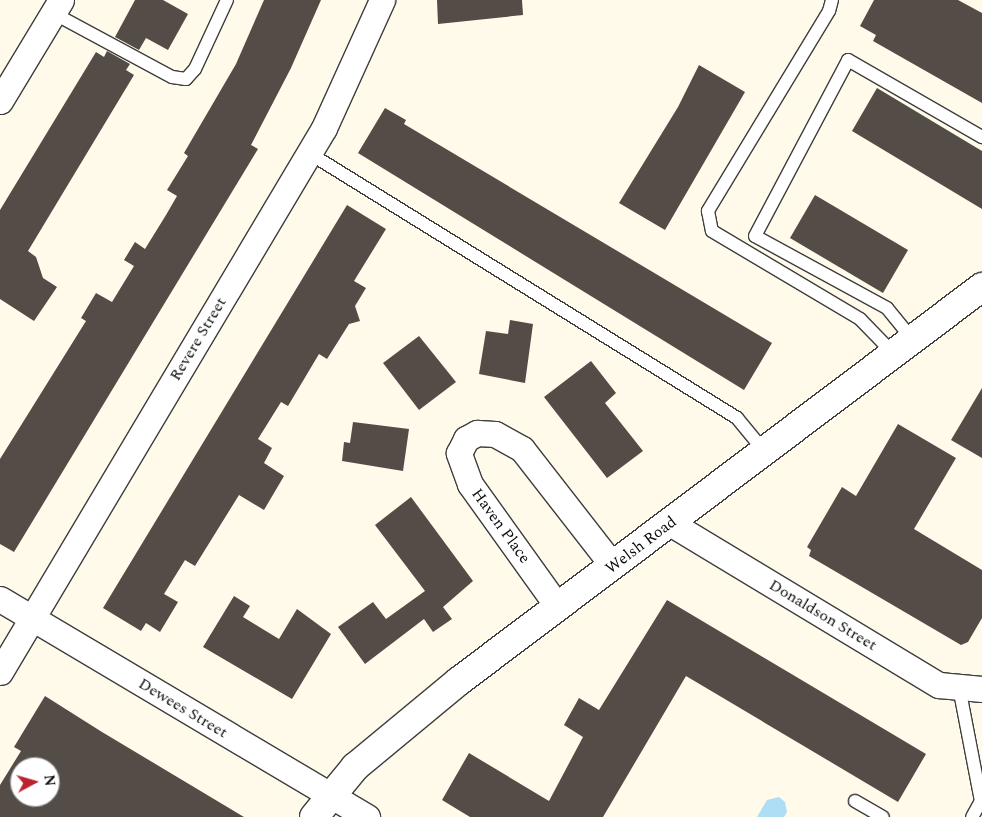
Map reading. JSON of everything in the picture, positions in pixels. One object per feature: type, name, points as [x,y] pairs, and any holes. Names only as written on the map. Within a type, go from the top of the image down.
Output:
[{"type":"street","name":"Revere Street","points":[[0,672],[310,153],[362,49],[382,0]]},
{"type":"street","points":[[0,101],[57,7]]},
{"type":"street","name":"Welsh Road","points":[[314,817],[330,795],[373,751],[558,607],[982,287]]},
{"type":"street","name":"Haven Place","points":[[558,607],[470,484],[459,453],[466,439],[477,433],[495,434],[522,449],[613,566]]},
{"type":"street","name":"Donaldson Street","points":[[670,523],[938,685],[970,688]]},
{"type":"street","name":"Dewees Street","points":[[0,599],[366,817]]},
{"type":"lane","points":[[57,7],[172,77],[186,79],[195,69],[227,0]]},
{"type":"lane","points":[[832,0],[829,11],[708,211],[712,231],[904,347]]},
{"type":"lane","points":[[904,347],[887,308],[755,236],[848,60],[982,137]]},
{"type":"lane","points":[[310,153],[737,418],[765,452]]},
{"type":"lane","points":[[970,688],[981,801],[972,817]]},
{"type":"lane","points":[[855,801],[883,817]]},
{"type":"water","points":[[779,797],[785,802],[787,812],[784,817],[757,817],[767,800]]},
{"type":"building","points":[[135,0],[163,0],[188,14],[168,50],[146,38],[139,50],[115,37]]},
{"type":"building","points":[[264,0],[321,0],[291,68],[251,145],[258,149],[14,552],[0,544],[0,459],[86,321],[81,318],[96,293],[112,302],[134,266],[124,260],[135,242],[145,249],[177,196],[167,190],[188,156],[184,153],[236,64]]},
{"type":"building","points":[[437,0],[522,0],[523,15],[438,24]]},
{"type":"building","points":[[874,0],[958,0],[982,13],[982,103],[873,41],[876,35],[860,26]]},
{"type":"building","points":[[107,51],[130,64],[126,70],[134,75],[28,251],[36,257],[43,278],[57,287],[34,321],[0,299],[0,210],[96,52],[104,57]]},
{"type":"building","points":[[699,65],[745,92],[665,230],[619,203],[678,107]]},
{"type":"building","points":[[877,88],[982,151],[982,209],[852,131]]},
{"type":"building","points":[[385,108],[406,120],[404,124],[772,343],[744,390],[358,153]]},
{"type":"building","points":[[815,195],[908,250],[883,293],[790,238]]},
{"type":"building","points":[[347,205],[386,229],[354,281],[366,288],[355,306],[360,321],[349,324],[327,359],[319,354],[288,406],[281,402],[258,439],[272,448],[264,463],[284,476],[264,510],[239,495],[195,566],[185,560],[164,594],[178,602],[160,632],[146,623],[141,631],[103,608]]},
{"type":"building","points":[[510,320],[533,324],[525,383],[479,374],[486,331],[508,334]]},
{"type":"building","points":[[419,336],[456,382],[419,410],[383,363]]},
{"type":"building","points":[[591,361],[616,393],[605,403],[643,451],[607,478],[544,397]]},
{"type":"building","points":[[982,388],[982,458],[951,440]]},
{"type":"building","points":[[353,422],[409,429],[403,471],[342,461],[344,442],[350,443]]},
{"type":"building","points":[[898,424],[956,458],[914,529],[982,570],[982,618],[968,642],[961,645],[809,556],[811,550],[807,547],[842,487],[856,496]]},
{"type":"building","points":[[411,497],[473,581],[443,607],[452,619],[433,632],[424,619],[365,664],[338,627],[373,602],[386,619],[425,591],[375,525]]},
{"type":"building","points":[[234,596],[250,606],[243,617],[279,639],[297,609],[331,634],[292,699],[203,647]]},
{"type":"building","points":[[667,600],[926,754],[898,802],[686,676],[603,817],[470,817],[442,800],[469,753],[549,801],[583,737],[564,725],[579,698],[599,710]]},
{"type":"building","points":[[45,696],[244,817],[0,817],[0,785],[10,769],[10,807],[60,807],[60,757],[17,757],[21,751],[14,747]]}]
